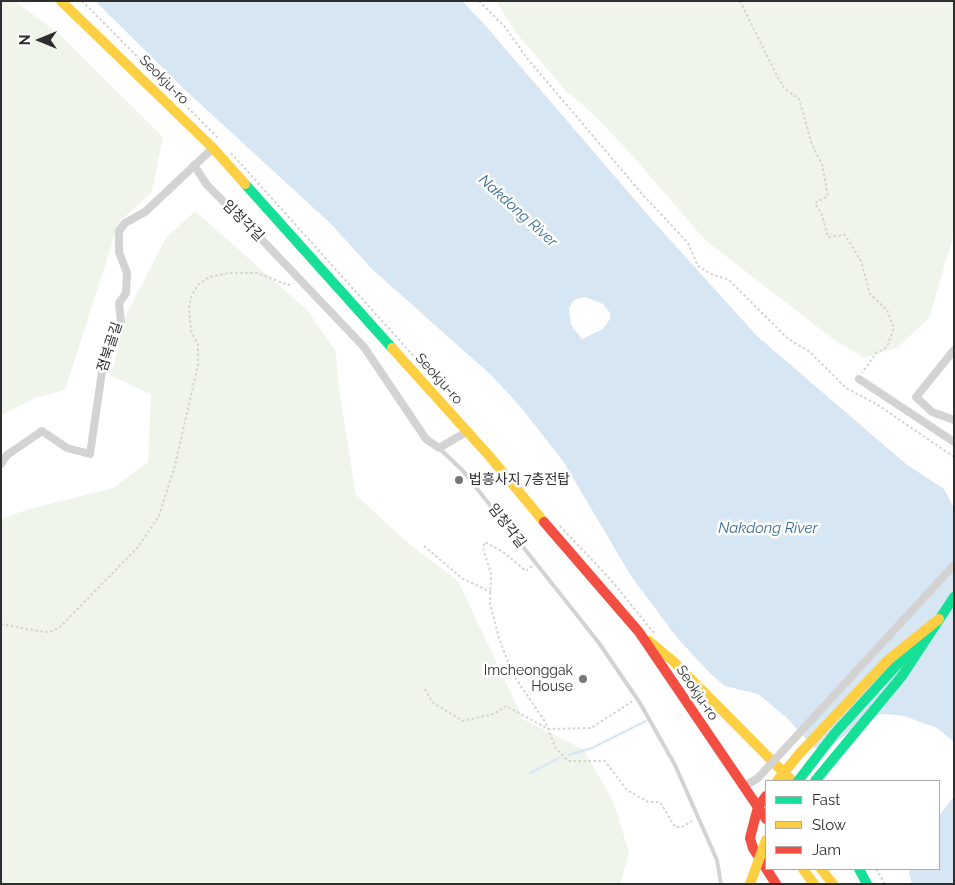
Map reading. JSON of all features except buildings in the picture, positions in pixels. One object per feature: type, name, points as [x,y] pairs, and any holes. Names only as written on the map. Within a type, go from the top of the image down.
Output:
[{"type":"street","name":"Seokju-ro","points":[[61,1],[213,148],[468,431],[639,632],[758,807]]},
{"type":"street","name":"점북골길","points":[[1,464],[8,455],[42,431],[67,448],[90,454],[104,358],[115,340],[121,322],[120,303],[126,293],[127,273],[119,252],[120,230],[125,223],[145,212],[213,148]]},
{"type":"street","name":"임청각길","points":[[194,165],[207,185],[364,348],[426,439],[439,448]]},
{"type":"street","points":[[954,350],[916,397],[932,412],[954,420]]},
{"type":"street","points":[[859,379],[954,442]]},
{"type":"street","points":[[914,415],[932,412]]},
{"type":"street","points":[[439,448],[468,431]]},
{"type":"street","points":[[750,783],[758,778],[954,566]]},
{"type":"street","points":[[816,780],[902,676],[954,597]]},
{"type":"street","points":[[779,780],[800,752],[887,661],[954,606]]},
{"type":"street","points":[[799,780],[835,733],[939,619]]},
{"type":"street","points":[[639,632],[673,662],[791,780]]},
{"type":"street","points":[[765,797],[758,807],[750,838],[753,848],[765,867]]},
{"type":"street","points":[[758,807],[765,814]]},
{"type":"street","points":[[758,807],[765,818]]},
{"type":"street","points":[[750,884],[765,843]]},
{"type":"street","points":[[767,870],[776,884]]},
{"type":"street","points":[[804,870],[814,884]]},
{"type":"street","points":[[822,870],[833,884]]},
{"type":"street","points":[[860,870],[868,884]]},
{"type":"lane","name":"임청각길","points":[[439,448],[463,471],[536,562],[599,643],[637,698],[675,765],[717,860],[721,884]]},
{"type":"path","points":[[479,1],[505,27],[526,56],[643,195],[688,243],[698,266],[711,274],[729,280],[787,338],[810,352],[846,388],[878,405],[954,456]]},
{"type":"path","points":[[740,1],[784,88],[799,99],[812,144],[822,164],[828,196],[815,204],[822,215],[828,237],[845,234],[861,261],[870,294],[887,310],[894,328],[887,348],[876,352],[859,379]]},
{"type":"path","points":[[1,624],[49,632],[59,628],[137,548],[156,522],[175,465],[198,365],[198,345],[191,331],[189,307],[191,297],[198,285],[209,277],[229,273],[257,273],[288,285],[302,282]]},
{"type":"path","points":[[536,562],[526,571],[503,552],[485,542],[483,548],[491,574],[490,604],[512,673],[548,729],[555,747],[568,761],[605,762],[627,790],[648,802],[660,802],[675,827],[682,827],[698,818]]},
{"type":"path","points":[[424,546],[463,579],[491,592]]},
{"type":"path","points":[[425,688],[432,702],[463,721],[494,714],[506,706],[548,729],[591,728],[637,698]]},
{"type":"path","points":[[877,870],[885,884]]},
{"type":"shaded area","points":[[1,1],[15,1],[59,34],[163,137],[152,192],[119,222],[65,390],[35,398],[1,415]]},
{"type":"shaded area","points":[[496,1],[954,1],[954,234],[929,318],[897,348],[864,358],[833,339],[705,240],[631,154],[593,114],[567,92],[517,34]]},
{"type":"shaded area","points":[[195,211],[308,311],[336,352],[339,390],[356,495],[408,543],[458,581],[523,719],[584,750],[613,801],[629,852],[620,884],[1,884],[1,519],[26,510],[113,488],[148,462],[151,394],[111,376],[127,313],[166,238]]},
{"type":"water","name":"Nakdong River","points":[[95,1],[462,1],[484,24],[654,222],[757,336],[906,464],[944,489],[954,508],[954,742],[937,728],[904,716],[884,714],[867,717],[828,749],[814,748],[786,717],[758,694],[725,686],[678,639],[631,576],[563,461],[519,405],[491,375],[373,270],[331,224],[182,87]],"holes":[[[585,297],[603,304],[610,313],[610,319],[603,329],[582,339],[571,325],[569,308],[574,300]]]},
{"type":"water","points":[[954,796],[954,884],[912,884],[910,870],[940,870],[940,815]]},
{"type":"waterway","points":[[569,755],[592,748],[646,721]]},
{"type":"waterway","points":[[530,773],[559,758]]},
{"type":"traffic: fast","points":[[245,184],[392,348]]},
{"type":"traffic: fast","points":[[816,780],[902,676],[954,597]]},
{"type":"traffic: fast","points":[[799,780],[835,733],[918,642]]},
{"type":"traffic: fast","points":[[860,870],[867,884]]},
{"type":"traffic: slow","points":[[61,1],[213,148],[245,184]]},
{"type":"traffic: slow","points":[[392,348],[491,458],[544,522]]},
{"type":"traffic: slow","points":[[778,780],[800,753],[887,661],[939,619]]},
{"type":"traffic: slow","points":[[649,641],[673,661],[791,780]]},
{"type":"traffic: slow","points":[[750,884],[765,843]]},
{"type":"traffic: slow","points":[[804,870],[814,884]]},
{"type":"traffic: slow","points":[[822,870],[833,884]]},
{"type":"traffic: jam","points":[[544,522],[639,632],[765,818]]},
{"type":"traffic: jam","points":[[765,797],[758,807],[750,838],[753,848],[765,867]]},
{"type":"traffic: jam","points":[[767,870],[776,884]]},
{"type":"place","name":"법흥사지 7층전탑","points":[[459,480]]},
{"type":"place","name":"Imcheonggak House","points":[[583,679]]}]
